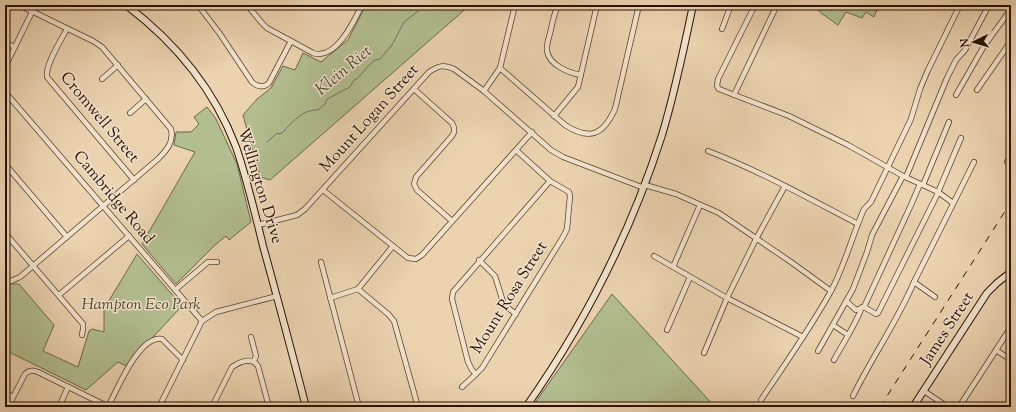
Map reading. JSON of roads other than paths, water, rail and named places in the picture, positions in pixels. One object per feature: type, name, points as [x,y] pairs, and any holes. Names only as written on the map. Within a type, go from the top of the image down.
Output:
[{"type":"street","points":[[5,281],[11,281],[20,277],[134,180],[162,155],[170,144],[173,136],[171,128],[118,65],[98,44],[18,5]]},
{"type":"street","name":"Wellington Drive","points":[[127,5],[173,46],[194,71],[221,112],[242,167],[306,407]]},
{"type":"street","points":[[198,5],[220,34],[252,82],[257,86],[263,86],[269,83],[291,41]]},
{"type":"street","points":[[247,5],[265,26],[317,54],[326,53],[343,39],[362,5]]},
{"type":"street","points":[[484,91],[500,68],[516,5]]},
{"type":"street","points":[[559,5],[555,12],[547,52],[550,58],[563,70],[581,75]]},
{"type":"street","points":[[554,116],[578,88],[597,5]]},
{"type":"street","points":[[500,68],[554,116],[570,128],[588,135],[596,134],[606,124],[615,109],[639,5]]},
{"type":"street","points":[[526,407],[555,365],[586,314],[613,260],[644,186],[670,108],[693,5]]},
{"type":"street","points":[[722,29],[731,5]]},
{"type":"street","points":[[755,5],[717,82],[717,86],[720,89],[734,95],[789,116],[938,192],[953,203]]},
{"type":"street","points":[[734,95],[776,5]]},
{"type":"street","points":[[761,400],[804,337],[831,291],[840,272],[864,209],[871,202],[911,119],[920,89],[928,70],[960,5]]},
{"type":"street","points":[[818,351],[853,289],[868,252],[872,235],[905,176],[950,72],[956,60],[965,50],[990,5]]},
{"type":"street","points":[[956,95],[984,46],[1011,9],[1008,5]]},
{"type":"street","points":[[5,67],[32,12]]},
{"type":"street","name":"Cromwell Street","points":[[67,29],[48,66],[46,74],[47,77],[134,180]]},
{"type":"street","points":[[977,90],[1011,41]]},
{"type":"street","points":[[5,42],[14,47]]},
{"type":"street","points":[[102,79],[118,65]]},
{"type":"street","name":"Mount Logan Street","points":[[258,225],[297,215],[305,209],[430,72],[439,66],[449,66],[484,91],[551,150],[563,157],[644,186],[676,194],[719,213],[831,291]]},
{"type":"street","points":[[414,89],[452,123],[455,128],[454,134],[416,177],[414,184],[417,190],[452,221]]},
{"type":"street","name":"Cambridge Road","points":[[5,92],[202,320]]},
{"type":"street","points":[[130,113],[146,99]]},
{"type":"street","points":[[834,360],[857,320],[949,122]]},
{"type":"street","points":[[323,190],[408,258],[416,259],[422,255],[532,132]]},
{"type":"street","points":[[863,307],[876,314],[878,313],[938,192],[961,138]]},
{"type":"street","name":"Mount Rosa Street","points":[[516,150],[550,181],[566,189],[570,194],[567,229],[516,314],[482,368],[476,374],[470,367],[453,305],[452,295],[454,288],[550,181]]},
{"type":"street","points":[[708,151],[785,186],[858,224]]},
{"type":"street","points":[[1007,162],[1011,156]]},
{"type":"street","points":[[853,396],[868,365],[906,301],[974,162]]},
{"type":"street","points":[[5,164],[67,237]]},
{"type":"street","points":[[704,353],[727,298],[756,239],[785,186]]},
{"type":"street","points":[[673,267],[700,205]]},
{"type":"street","points":[[5,233],[83,324],[82,336]]},
{"type":"street","points":[[59,295],[129,236]]},
{"type":"street","points":[[330,298],[353,292],[358,289],[393,246]]},
{"type":"street","points":[[654,256],[727,298],[804,337]]},
{"type":"street","points":[[480,260],[495,276],[504,305],[516,314]]},
{"type":"street","points":[[175,290],[208,262],[217,262]]},
{"type":"street","points":[[321,262],[359,407]]},
{"type":"street","name":"James Street","points":[[914,407],[987,293],[1011,272]]},
{"type":"street","points":[[667,330],[690,277]]},
{"type":"street","points":[[914,282],[935,297]]},
{"type":"street","points":[[358,289],[388,314],[394,321],[418,407]]},
{"type":"street","points":[[159,407],[202,320],[216,312],[277,296]]},
{"type":"street","points":[[846,301],[856,310],[863,307]]},
{"type":"street","points":[[833,325],[848,335]]},
{"type":"street","points":[[959,407],[1011,327]]},
{"type":"street","points":[[251,338],[256,356],[254,361]]},
{"type":"street","points":[[8,407],[23,376],[28,371],[38,372],[109,407],[132,360],[138,352],[154,340],[164,340],[182,360]]},
{"type":"street","points":[[996,350],[1011,360]]},
{"type":"street","points":[[212,407],[232,367],[249,360],[254,361]]},
{"type":"street","points":[[254,361],[259,369],[269,407]]},
{"type":"street","points":[[462,387],[476,374]]},
{"type":"street","points":[[59,407],[68,387]]},
{"type":"street","points":[[924,391],[948,407]]},
{"type":"street","points":[[5,393],[13,397]]},
{"type":"waterway","name":"Klein Riet","points":[[267,142],[276,134],[282,133],[302,114],[312,110],[318,110],[325,104],[327,99],[350,87],[354,80],[357,79],[375,60],[380,59],[392,45],[404,22],[426,5]]},
{"type":"railway","points":[[880,407],[1011,202]]},
{"type":"park label","name":"Hampton Eco Park","points":[[141,305]]}]
